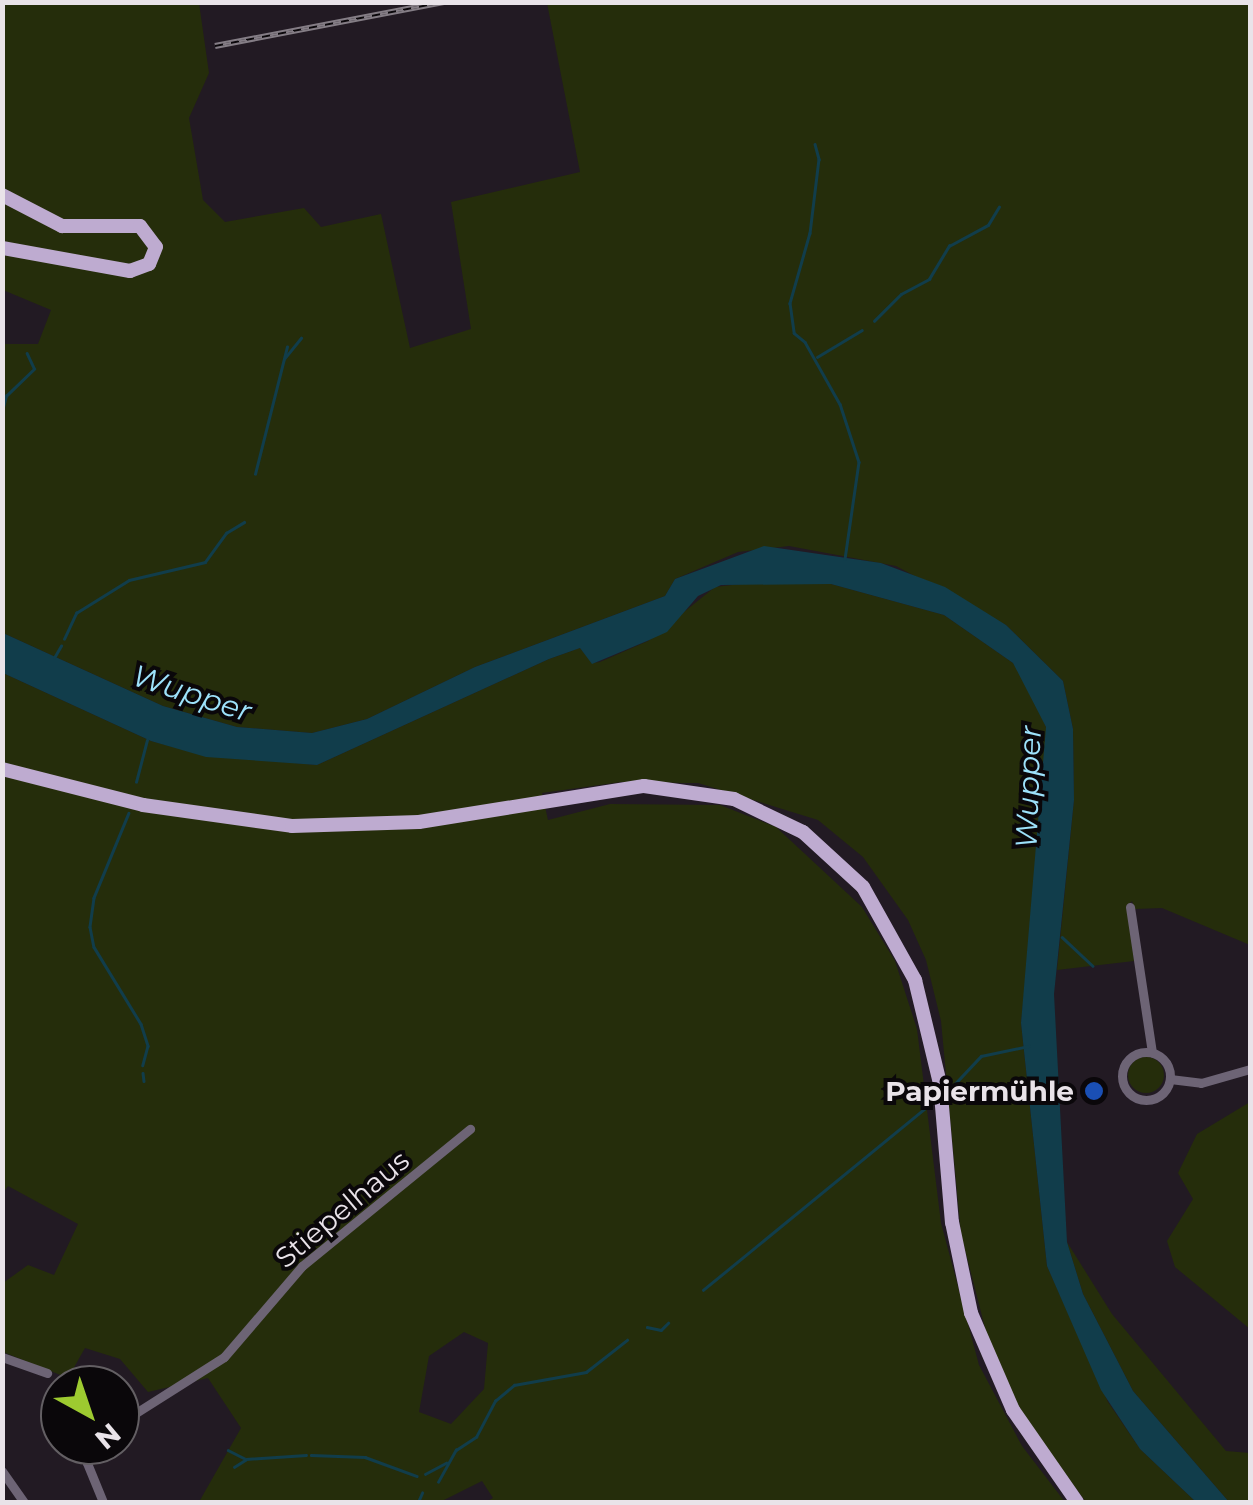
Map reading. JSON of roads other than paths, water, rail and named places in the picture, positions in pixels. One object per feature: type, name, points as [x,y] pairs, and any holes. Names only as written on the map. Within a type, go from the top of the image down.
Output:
[{"type":"main road","points":[[2,195],[53,224],[143,227],[156,251],[149,264],[130,270],[2,248]]},
{"type":"main road","points":[[2,768],[201,816],[316,828],[419,822],[606,788],[716,794],[783,820],[844,865],[900,944],[930,1030],[960,1273],[984,1352],[1024,1429],[1077,1502]]},
{"type":"street","points":[[1130,907],[1152,1052],[1165,1061],[1170,1078]]},
{"type":"street","points":[[1152,1052],[1126,1063],[1128,1091],[1149,1100],[1170,1078]]},
{"type":"street","points":[[1170,1078],[1201,1083],[1246,1070]]},
{"type":"street","name":"Stiepelhaus","points":[[140,1411],[205,1370],[302,1266],[470,1130]]},
{"type":"street","points":[[2,1357],[40,1371]]},
{"type":"street","points":[[88,1465],[103,1502]]},
{"type":"street","points":[[2,1471],[24,1502]]},
{"type":"water","points":[[764,546],[881,563],[945,587],[1006,625],[1063,681],[1073,729],[1074,800],[1054,994],[1067,1242],[1083,1294],[1133,1391],[1229,1502],[1196,1502],[1140,1449],[1101,1390],[1047,1266],[1021,1023],[1046,727],[1013,663],[944,615],[831,584],[721,585],[698,596],[667,632],[647,641],[592,664],[580,648],[549,659],[317,765],[206,757],[151,741],[3,673],[3,633],[163,706],[237,727],[312,733],[367,719],[475,667],[665,596],[675,579]]},
{"type":"waterway","points":[[815,144],[819,159],[810,233],[790,303],[794,333],[805,342],[840,404],[859,462],[845,559]]},
{"type":"waterway","points":[[874,321],[901,294],[929,279],[949,246],[988,225],[999,207]]},
{"type":"waterway","points":[[817,357],[862,330]]},
{"type":"waterway","points":[[284,359],[301,338]]},
{"type":"waterway","points":[[255,474],[287,347]]},
{"type":"waterway","points":[[2,411],[6,396],[34,369],[27,354]]},
{"type":"waterway","points":[[64,639],[76,613],[129,580],[205,562],[226,533],[244,522]]},
{"type":"waterway","points":[[54,658],[61,646]]},
{"type":"waterway","points":[[136,782],[147,740]]},
{"type":"waterway","points":[[129,813],[94,898],[90,927],[94,947],[141,1024],[148,1046],[143,1065]]},
{"type":"waterway","points":[[1062,937],[1093,966]]},
{"type":"waterway","points":[[948,1091],[981,1056],[1029,1046]]},
{"type":"waterway","points":[[143,1073],[144,1081]]},
{"type":"waterway","points":[[703,1290],[934,1101]]},
{"type":"waterway","points":[[647,1327],[661,1330],[668,1323]]},
{"type":"waterway","points":[[438,1482],[456,1450],[476,1437],[495,1401],[514,1385],[586,1372],[627,1340]]},
{"type":"waterway","points":[[228,1450],[246,1459],[306,1455]]},
{"type":"waterway","points":[[311,1455],[365,1457],[417,1476]]},
{"type":"waterway","points":[[234,1467],[245,1460]]},
{"type":"waterway","points":[[425,1474],[446,1463]]},
{"type":"waterway","points":[[418,1502],[422,1493]]},
{"type":"railway","points":[[215,46],[444,2]]},
{"type":"place","name":"Papiermühle","points":[[1094,1091]]},
{"type":"water label","name":"Wupper","points":[[192,694]]},
{"type":"water label","name":"Wupper","points":[[1029,787]]}]
